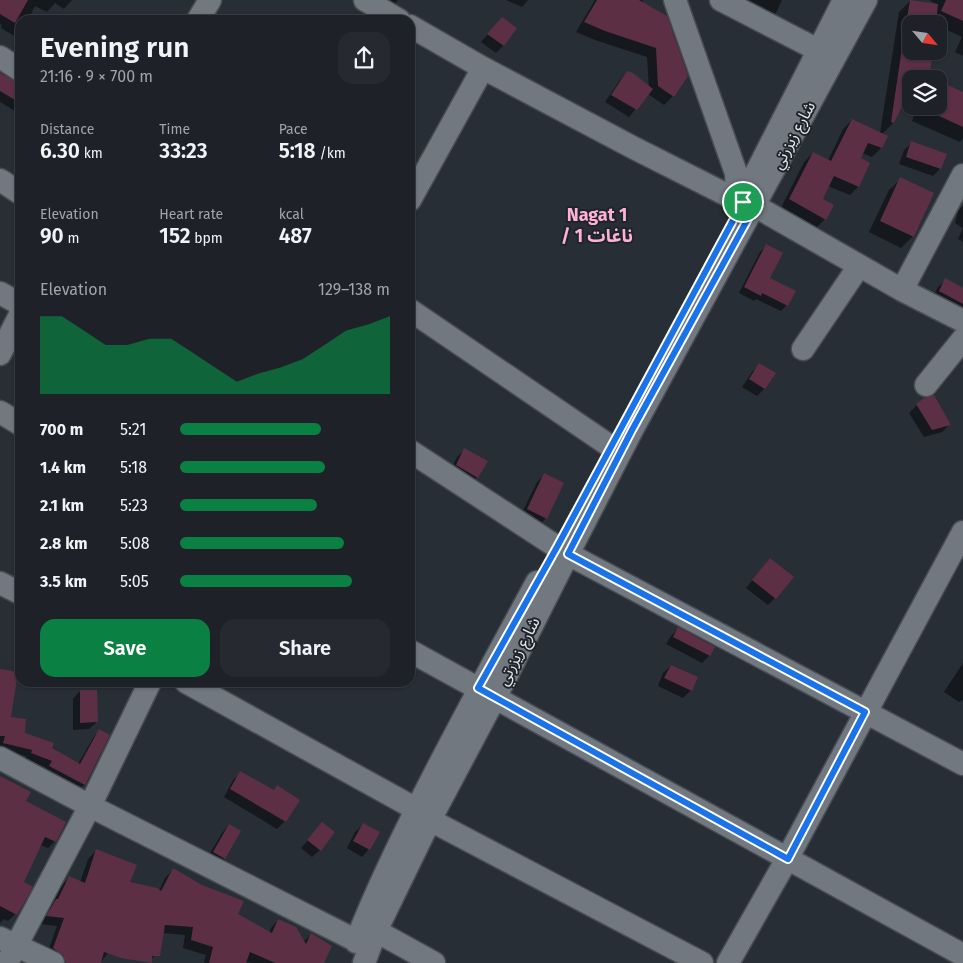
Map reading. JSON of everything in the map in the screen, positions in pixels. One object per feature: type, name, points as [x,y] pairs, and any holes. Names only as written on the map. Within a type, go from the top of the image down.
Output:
[{"type":"street","points":[[201,15],[210,0]]},
{"type":"street","points":[[365,0],[390,15]]},
{"type":"street","points":[[675,0],[736,173],[737,189],[744,202]]},
{"type":"street","points":[[721,0],[818,50]]},
{"type":"street","name":"شارع زيزرتي","points":[[348,963],[367,936],[423,814],[486,692],[562,550],[632,430],[844,0]]},
{"type":"street","name":"شارع زيزرتي","points":[[562,550],[610,446],[744,202],[866,0]]},
{"type":"street","points":[[415,29],[483,68],[634,148],[744,202],[902,290],[963,321]]},
{"type":"street","points":[[0,57],[15,67]]},
{"type":"street","points":[[415,191],[483,68]]},
{"type":"street","points":[[902,290],[963,175]]},
{"type":"street","points":[[0,180],[15,189]]},
{"type":"street","points":[[803,349],[859,266]]},
{"type":"street","points":[[0,293],[15,301]]},
{"type":"street","points":[[415,313],[610,446]]},
{"type":"street","points":[[0,354],[15,325]]},
{"type":"street","points":[[926,384],[963,339]]},
{"type":"street","points":[[0,412],[15,421]]},
{"type":"street","points":[[415,454],[562,550],[963,764]]},
{"type":"street","points":[[728,963],[788,859],[963,532]]},
{"type":"street","points":[[0,583],[15,590]]},
{"type":"street","points":[[415,654],[963,955]]},
{"type":"street","points":[[53,963],[7,949],[90,806],[148,687]]},
{"type":"street","points":[[195,687],[423,814],[702,963]]},
{"type":"street","points":[[0,758],[90,806],[367,936],[434,963]]},
{"type":"street","name":"شارع زيزرتي","points":[[364,963],[367,936]]},
{"type":"building","points":[[0,0],[28,0],[20,15],[15,15],[15,23],[0,14]]},
{"type":"building","points":[[597,0],[639,0],[667,16],[688,76],[674,97],[658,86],[656,48],[584,22]]},
{"type":"building","points":[[910,0],[938,4],[937,15],[908,15]]},
{"type":"building","points":[[946,0],[963,0],[963,21],[941,11]]},
{"type":"building","points":[[502,17],[517,28],[504,46],[487,34]]},
{"type":"building","points":[[902,48],[902,60],[932,60],[930,70],[902,70],[902,107],[894,123],[891,122]]},
{"type":"building","points":[[627,71],[633,73],[653,89],[637,110],[611,95]]},
{"type":"building","points":[[0,73],[15,81],[15,100],[0,91]]},
{"type":"building","points":[[947,85],[963,92],[963,127],[939,116],[947,115]]},
{"type":"building","points":[[852,119],[888,136],[882,148],[868,143],[861,158],[870,163],[859,187],[834,176],[823,199],[834,205],[826,220],[789,199],[813,152],[831,161]]},
{"type":"building","points":[[911,141],[947,154],[941,169],[906,157]]},
{"type":"building","points":[[900,177],[934,193],[914,237],[880,221]]},
{"type":"building","points":[[766,244],[783,253],[770,278],[796,291],[788,306],[762,293],[761,296],[744,287]]},
{"type":"building","points":[[945,278],[963,288],[963,304],[939,291]]},
{"type":"building","points":[[759,363],[776,373],[765,389],[749,379]]},
{"type":"building","points":[[934,395],[951,425],[932,430],[916,404],[924,398]]},
{"type":"building","points":[[464,448],[488,461],[478,478],[456,465]]},
{"type":"building","points":[[544,473],[564,483],[547,519],[527,509]]},
{"type":"building","points":[[770,558],[794,577],[776,599],[752,580]]},
{"type":"building","points":[[678,627],[715,647],[710,656],[673,637]]},
{"type":"building","points":[[671,665],[698,677],[692,691],[664,678]]},
{"type":"building","points":[[0,669],[15,672],[16,687],[11,717],[26,719],[25,733],[54,743],[52,748],[80,764],[99,729],[110,735],[85,785],[49,766],[52,761],[31,753],[32,750],[3,743],[5,736],[0,736]]},
{"type":"building","points":[[80,690],[97,690],[98,722],[80,723]]},
{"type":"building","points":[[240,771],[274,790],[277,785],[300,800],[286,822],[230,789]]},
{"type":"building","points":[[0,776],[31,792],[26,801],[66,822],[56,842],[45,837],[24,882],[33,887],[17,915],[0,906]]},
{"type":"building","points":[[322,822],[335,832],[321,851],[307,840]]},
{"type":"building","points":[[363,823],[380,832],[370,850],[353,841]]},
{"type":"building","points":[[229,824],[241,831],[225,859],[213,852]]},
{"type":"building","points":[[96,849],[137,865],[130,882],[157,888],[161,891],[173,868],[202,885],[244,901],[238,914],[272,933],[278,919],[296,927],[306,944],[311,933],[332,946],[324,963],[275,963],[250,952],[246,963],[209,963],[213,947],[191,940],[193,927],[165,925],[160,956],[152,956],[152,963],[121,958],[104,952],[101,963],[66,963],[63,955],[53,948],[64,918],[46,916],[56,899],[58,899],[69,876],[85,883]]},
{"type":"district","name":"Nagat 1 / ناغات 1","points":[[597,225]]},
{"type":"route","points":[[743,202],[755,206],[632,430],[568,554],[865,712],[788,859],[478,688],[557,547],[743,202]]}]
